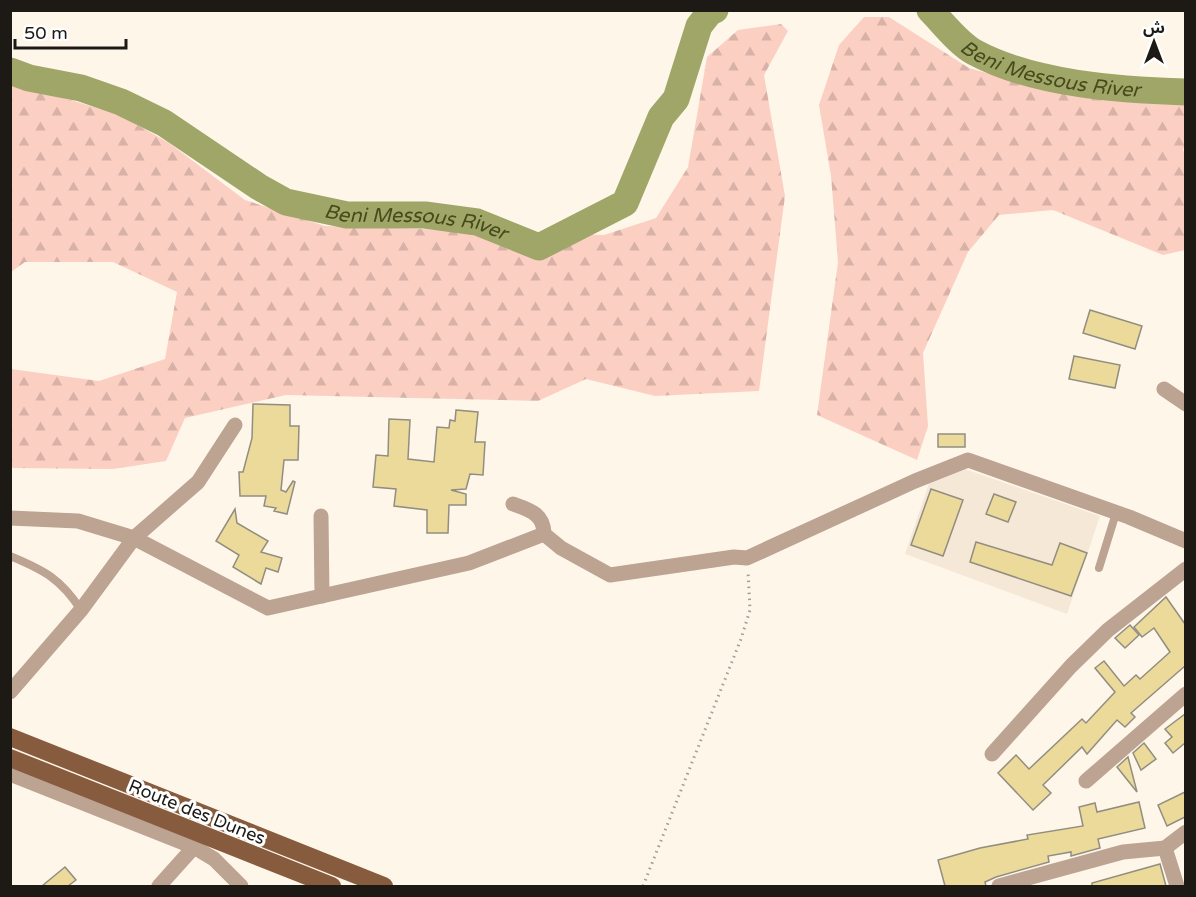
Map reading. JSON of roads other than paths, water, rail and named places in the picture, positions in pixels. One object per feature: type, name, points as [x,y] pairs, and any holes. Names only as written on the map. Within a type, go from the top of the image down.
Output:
[{"type":"main road","name":"Route des Dunes","points":[[10,737],[384,886]]},
{"type":"main road","name":"Route des Dunes","points":[[10,758],[332,886]]},
{"type":"street","points":[[1164,389],[1185,404]]},
{"type":"street","points":[[10,693],[81,610],[134,538],[198,482],[235,425]]},
{"type":"street","points":[[544,534],[561,548],[610,575],[734,557],[747,558],[915,481],[968,460],[1116,513],[1185,541]]},
{"type":"street","points":[[513,504],[534,512],[544,524],[544,534]]},
{"type":"street","points":[[321,516],[322,596]]},
{"type":"street","points":[[10,518],[78,521],[134,538],[268,608],[469,563],[544,534]]},
{"type":"street","points":[[992,754],[1071,666],[1108,630],[1185,569]]},
{"type":"street","points":[[1086,781],[1185,694]]},
{"type":"street","points":[[10,774],[194,847],[214,859],[241,886]]},
{"type":"street","points":[[999,886],[1123,852],[1166,848],[1185,832]]},
{"type":"street","points":[[159,886],[194,847]]},
{"type":"street","points":[[1166,848],[1177,886]]},
{"type":"lane","points":[[1099,568],[1116,513]]},
{"type":"lane","points":[[10,556],[45,571],[68,590],[81,610]]},
{"type":"waterway","name":"Beni Messous River","points":[[10,71],[29,78],[81,88],[121,102],[164,123],[259,187],[286,202],[347,215],[425,215],[477,222],[539,247],[625,203],[661,117],[676,99],[699,26],[710,12],[715,10]]},
{"type":"waterway","name":"Beni Messous River","points":[[930,10],[968,48],[997,63],[1049,78],[1077,83],[1186,92]]}]
